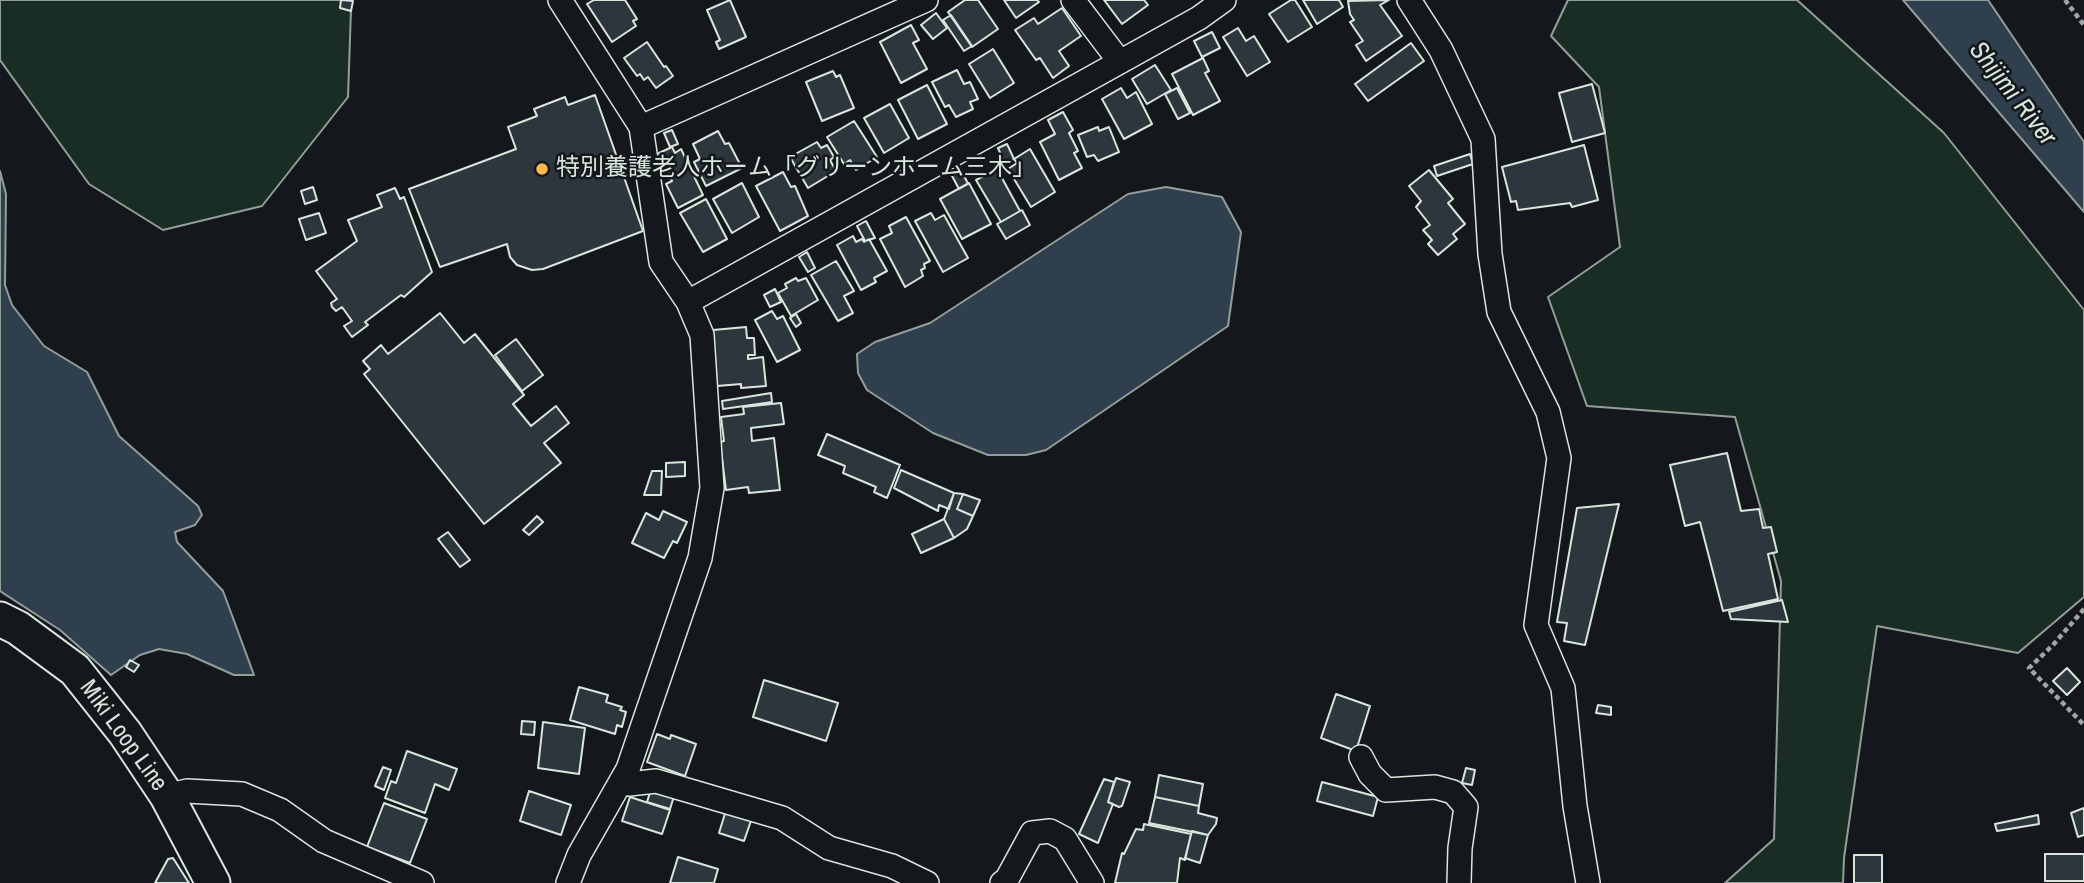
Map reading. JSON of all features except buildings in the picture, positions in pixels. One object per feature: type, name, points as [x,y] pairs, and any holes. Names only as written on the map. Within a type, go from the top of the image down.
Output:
[{"type":"main road","name":"Miki Loop Line","points":[[0,619],[18,628],[75,670],[125,733],[167,796],[213,883]]},
{"type":"street","points":[[560,0],[641,127],[661,262],[688,302],[702,335],[712,488],[700,558],[628,769],[579,855],[568,883]]},
{"type":"street","points":[[1073,0],[1120,62]]},
{"type":"street","points":[[688,302],[1199,18],[1224,0]]},
{"type":"street","points":[[1409,0],[1441,50],[1483,139],[1490,254],[1499,312],[1548,412],[1559,458],[1536,625],[1563,688],[1575,806],[1588,883]]},
{"type":"street","points":[[641,127],[921,1]]},
{"type":"street","points":[[1361,757],[1370,774],[1386,790],[1435,787],[1453,792],[1466,807],[1463,882]]},
{"type":"street","points":[[621,781],[629,784],[656,781],[782,818],[828,848],[892,866],[927,883]]},
{"type":"street","points":[[167,796],[187,791],[242,793],[280,810],[324,841],[422,883]]},
{"type":"street","points":[[1002,883],[1032,833],[1050,831],[1065,839],[1092,883]]},
{"type":"path","points":[[2065,0],[2084,25]]},
{"type":"path","points":[[2084,609],[2029,668],[2084,725]]},
{"type":"green space","points":[[0,0],[345,0],[351,9],[348,97],[262,206],[163,230],[89,184],[0,60]]},
{"type":"green space","points":[[1568,0],[1797,0],[1944,133],[2084,310],[2084,597],[2018,653],[1877,626],[1844,858],[1843,883],[1725,883],[1774,839],[1781,581],[1735,417],[1587,406],[1548,297],[1620,247],[1599,87],[1551,36]]},
{"type":"water","name":"Shijimi River","points":[[1903,0],[1988,0],[2084,142],[2084,212]]},
{"type":"water","points":[[0,171],[6,194],[5,285],[12,305],[44,346],[87,372],[119,436],[198,506],[202,515],[195,525],[175,532],[177,542],[223,591],[254,675],[234,675],[187,654],[159,649],[140,655],[111,675],[60,630],[0,591]]},
{"type":"water","points":[[1166,187],[1222,197],[1241,232],[1228,326],[1046,450],[1026,455],[988,455],[933,433],[867,390],[858,373],[857,354],[875,342],[930,323],[1128,194]]},
{"type":"place","name":"特別養護老人ホーム「グリーンホーム三木」","points":[[542,169]]}]
